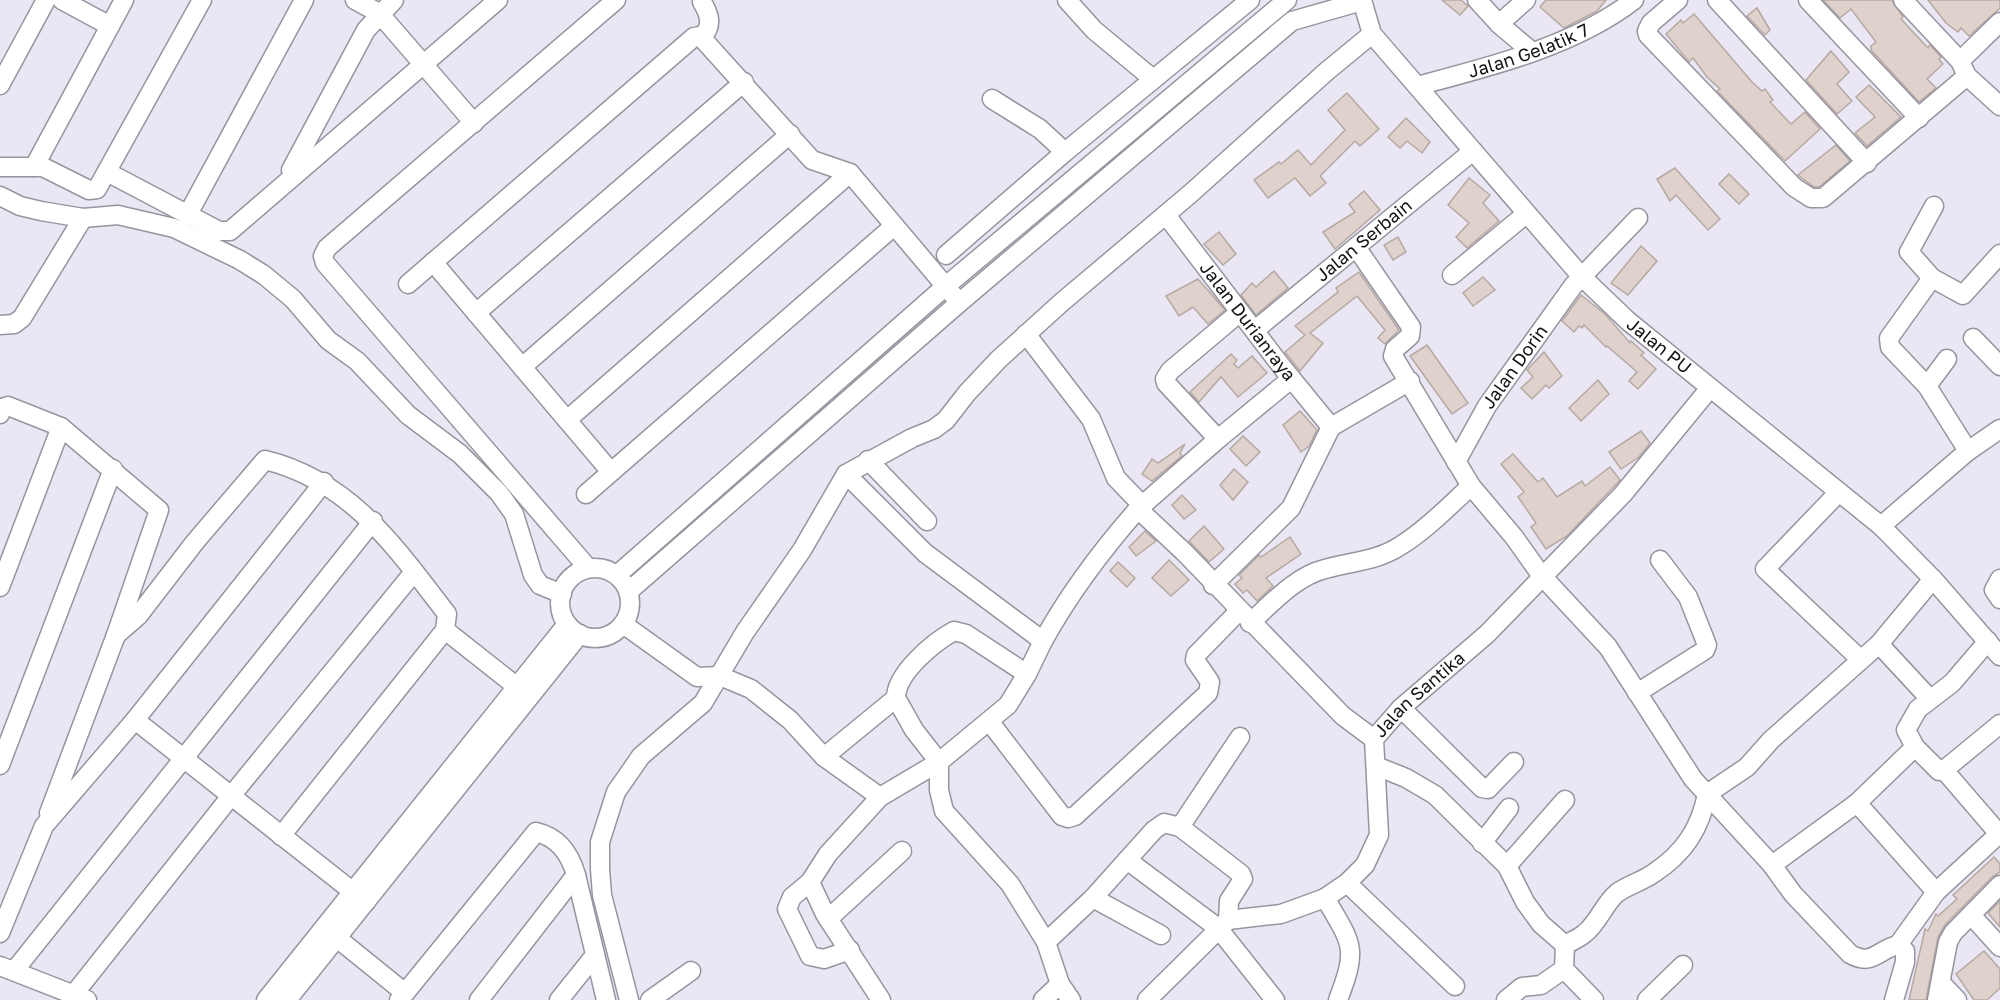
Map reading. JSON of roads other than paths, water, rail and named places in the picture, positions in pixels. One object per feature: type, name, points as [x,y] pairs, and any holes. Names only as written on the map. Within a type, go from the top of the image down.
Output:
[{"type":"street","points":[[0,85],[46,0]]},
{"type":"street","points":[[62,0],[110,26]]},
{"type":"street","points":[[34,167],[124,0]]},
{"type":"street","points":[[0,167],[43,167],[93,191],[106,172],[202,0]]},
{"type":"street","points":[[187,216],[304,0]]},
{"type":"street","points":[[286,180],[366,30],[379,13],[394,0]]},
{"type":"street","points":[[106,172],[187,216],[219,231],[230,231],[286,180],[498,0]]},
{"type":"street","points":[[588,568],[324,259],[327,248],[616,0]]},
{"type":"street","points":[[1067,0],[1094,30],[1153,79]]},
{"type":"street","points":[[946,255],[1065,152],[1250,0]]},
{"type":"street","points":[[617,574],[947,285],[1287,0]]},
{"type":"street","points":[[628,591],[960,303],[1292,21],[1362,0]]},
{"type":"street","name":"Jalan PU","points":[[1362,0],[1372,34],[1581,276],[1628,321],[1881,526],[1933,579],[2000,656]]},
{"type":"street","points":[[1477,0],[1499,24],[1531,51]]},
{"type":"street","points":[[1499,24],[1526,0]]},
{"type":"street","name":"Jalan Gelatik 7","points":[[1418,86],[1487,68],[1586,30],[1634,0]]},
{"type":"street","points":[[1678,0],[1651,23],[1648,27],[1648,35],[1794,187],[1811,198],[1823,198],[1919,118],[1964,69],[2000,22]]},
{"type":"street","points":[[1717,0],[1867,163]]},
{"type":"street","points":[[1808,0],[1919,118]]},
{"type":"street","points":[[1903,0],[2000,106]]},
{"type":"street","points":[[359,1],[379,13],[474,123]]},
{"type":"street","points":[[702,2],[710,22],[708,30],[702,37]]},
{"type":"street","points":[[629,1000],[602,895],[600,842],[616,792],[641,756],[703,704],[745,632],[802,550],[846,474],[868,460],[934,429],[946,420],[975,384],[1026,334],[1166,215],[1327,70],[1372,34]]},
{"type":"street","points":[[408,284],[694,37],[702,37],[816,163],[850,174],[960,303]]},
{"type":"street","points":[[476,313],[744,82]]},
{"type":"street","points":[[992,99],[1040,129],[1065,152]]},
{"type":"street","points":[[522,367],[789,134]]},
{"type":"street","name":"Jalan Serbain","points":[[1255,330],[1473,151]]},
{"type":"street","points":[[567,420],[850,174]]},
{"type":"street","points":[[0,196],[20,206],[83,218],[118,215],[174,228],[264,274],[293,299],[328,340],[357,361],[408,415],[460,454],[499,493],[514,514],[533,575],[540,585],[562,594]]},
{"type":"street","points":[[1934,206],[1909,252],[1932,279],[1963,295],[2000,254]]},
{"type":"street","points":[[1452,275],[1526,214]]},
{"type":"street","name":"Jalan Durianraya","points":[[1166,215],[1291,379],[1331,427]]},
{"type":"street","points":[[0,325],[14,324],[22,318],[83,218]]},
{"type":"street","name":"Jalan Dorin","points":[[1456,462],[1487,406],[1581,276],[1638,218]]},
{"type":"street","points":[[586,494],[894,226]]},
{"type":"street","points":[[1356,247],[1411,327],[1410,336],[1395,349],[1393,356],[1471,486],[1514,537],[1541,575],[1608,647],[1693,779],[1772,865],[1793,894],[1850,954],[1859,960],[1876,957],[1890,947],[1898,945],[1936,892],[2000,833],[1944,770],[1936,769],[1915,747],[1906,730],[1918,709],[1952,683],[1988,641]]},
{"type":"street","points":[[433,262],[611,472]]},
{"type":"street","points":[[1932,279],[1888,342],[1927,386],[1968,451]]},
{"type":"street","points":[[1218,439],[1165,379],[1179,362],[1240,312]]},
{"type":"street","points":[[1026,334],[1091,419],[1116,478],[1140,507],[1213,585],[1343,716],[1374,739]]},
{"type":"street","points":[[1973,338],[2000,366]]},
{"type":"street","points":[[1927,386],[1947,359]]},
{"type":"street","points":[[850,950],[824,959],[810,956],[787,909],[792,897],[810,882],[828,854],[880,797],[939,762],[1008,705],[1027,674],[1064,602],[1098,554],[1140,507],[1291,379]]},
{"type":"street","points":[[1213,585],[1291,508],[1331,427],[1410,381]]},
{"type":"street","name":"Jalan Santika","points":[[1223,924],[1281,914],[1325,898],[1347,884],[1365,865],[1379,835],[1374,739],[1401,708],[1487,634],[1541,575],[1623,494],[1710,388]]},
{"type":"street","points":[[0,414],[2,408],[8,406],[61,427],[113,469],[160,513],[44,826],[0,933]]},
{"type":"street","points":[[0,587],[61,427]]},
{"type":"street","points":[[1881,526],[1968,451],[2000,429]]},
{"type":"street","points":[[868,460],[927,521]]},
{"type":"street","points":[[116,635],[138,616],[262,462],[268,461],[324,482],[373,521],[447,615],[446,630],[281,836]]},
{"type":"street","points":[[0,765],[113,469]]},
{"type":"street","points":[[846,474],[925,553],[1042,641]]},
{"type":"street","points":[[44,826],[135,720],[324,482]]},
{"type":"street","points":[[989,721],[1062,816],[1068,818],[1075,816],[1208,693],[1210,682],[1195,660],[1196,655],[1245,617],[1312,574],[1325,568],[1357,564],[1401,546],[1471,486]]},
{"type":"street","points":[[1839,492],[1765,568],[1860,659]]},
{"type":"street","points":[[373,521],[183,758],[7,969],[81,997],[231,796],[414,572]]},
{"type":"street","points":[[1637,693],[1705,650],[1707,645],[1688,597],[1660,560]]},
{"type":"street","points":[[588,568],[603,568],[617,574],[628,591],[630,608],[623,624],[611,635],[595,638],[574,629],[561,610],[562,594],[571,577],[588,568]]},
{"type":"street","points":[[1565,945],[1588,931],[1608,902],[1618,892],[1654,873],[1678,853],[1702,819],[1707,794],[1747,767],[1771,740],[1879,644],[1933,579]]},
{"type":"street","points":[[2000,579],[1994,590],[2000,599]]},
{"type":"street","points":[[623,624],[697,677],[720,676],[751,689],[790,720],[824,757],[880,797]]},
{"type":"street","points":[[287,1000],[337,938],[359,897],[516,686],[574,629]]},
{"type":"street","points":[[266,1000],[359,897],[574,629]]},
{"type":"street","points":[[446,630],[516,686]]},
{"type":"street","points":[[1027,674],[966,634],[954,631],[944,637],[902,675],[896,687],[896,698],[914,730],[939,762],[939,790],[944,811],[1010,884],[1046,942],[1060,984],[1071,1000]]},
{"type":"street","points":[[1879,644],[1930,699]]},
{"type":"street","points":[[824,757],[896,698]]},
{"type":"street","points":[[1401,708],[1482,788],[1488,789],[1514,762]]},
{"type":"street","points":[[135,720],[359,897]]},
{"type":"street","points":[[1944,770],[2000,724]]},
{"type":"street","points":[[1180,827],[1240,737]]},
{"type":"street","points":[[1772,865],[1857,803],[1915,747]]},
{"type":"street","points":[[1376,766],[1406,778],[1435,795],[1507,866],[1525,902],[1542,924],[1565,945],[1564,969],[1594,1000]]},
{"type":"street","points":[[1507,866],[1565,800]]},
{"type":"street","points":[[1857,803],[1936,892]]},
{"type":"street","points":[[1482,843],[1509,808]]},
{"type":"street","points":[[1046,942],[1093,898],[1164,823],[1180,827],[1241,874],[1243,879],[1229,901],[1223,924],[1147,1000]]},
{"type":"street","points":[[337,938],[402,997],[536,832],[556,840],[572,861],[606,1000]]},
{"type":"street","points":[[828,918],[902,851]]},
{"type":"street","points":[[1127,860],[1223,924],[1275,1000]]},
{"type":"street","points":[[479,1000],[576,875]]},
{"type":"street","points":[[810,882],[828,918],[881,1000]]},
{"type":"street","points":[[1347,884],[1455,986]]},
{"type":"street","points":[[1957,1000],[1939,992],[1948,942],[2000,885]]},
{"type":"street","points":[[1093,898],[1161,934]]},
{"type":"street","points":[[1325,898],[1348,938],[1352,956],[1338,1000]]},
{"type":"street","points":[[1971,915],[2000,947]]},
{"type":"street","points":[[1894,1000],[1905,962],[1905,951],[1898,945]]},
{"type":"street","points":[[559,1000],[595,955]]},
{"type":"street","points":[[1647,1000],[1683,966]]},
{"type":"street","points":[[1506,1000],[1522,987],[1541,986],[1564,969]]},
{"type":"street","points":[[650,1000],[691,971]]},
{"type":"street","points":[[1043,1000],[1060,984]]}]
